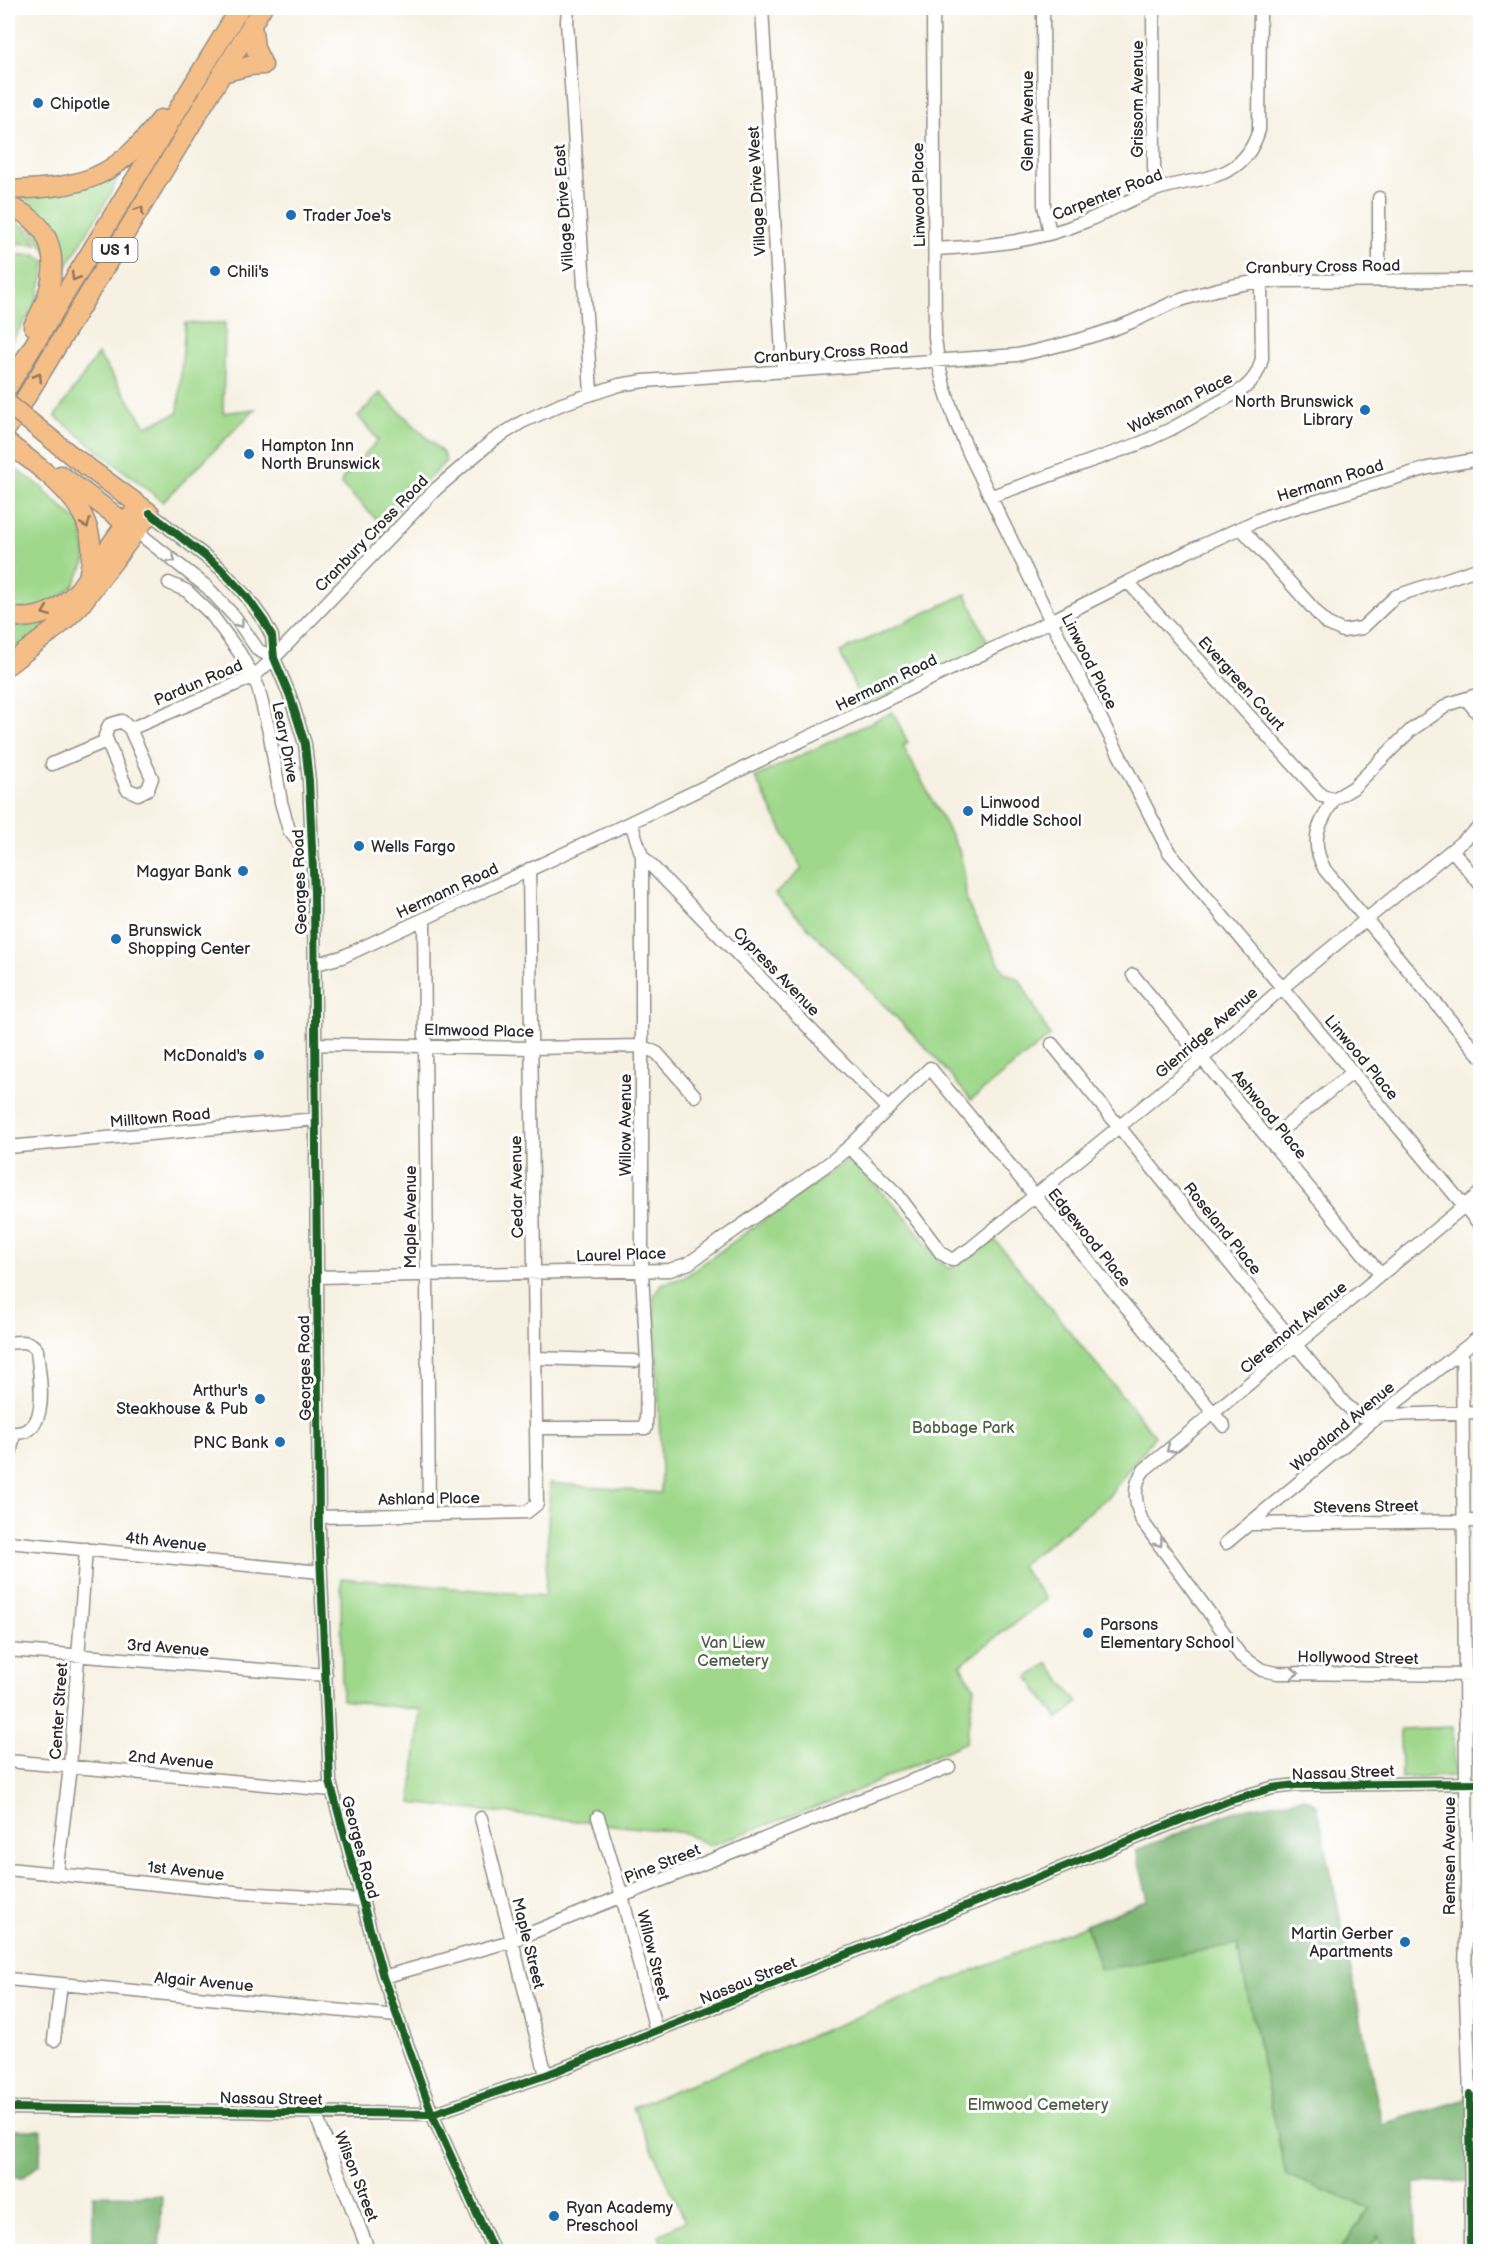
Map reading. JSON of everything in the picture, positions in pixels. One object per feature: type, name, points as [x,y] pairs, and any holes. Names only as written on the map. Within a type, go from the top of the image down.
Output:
[{"type":"highway","name":"US 1","points":[[8,387],[240,8]]},
{"type":"highway","name":"US 1","points":[[8,426],[257,15]]},
{"type":"highway","points":[[222,73],[263,65],[255,48],[257,15]]},
{"type":"highway","points":[[8,190],[69,185],[96,177],[117,166],[145,139],[215,48]]},
{"type":"highway","points":[[8,206],[29,217],[40,229],[52,251],[53,263],[52,277],[43,307],[15,355],[8,374]]},
{"type":"highway","name":"Georges Road","points":[[8,404],[71,455],[144,509]]},
{"type":"highway","points":[[8,443],[57,477],[72,499],[87,525],[92,545],[87,576]]},
{"type":"highway","name":"Georges Road","points":[[57,477],[131,527]]},
{"type":"highway","points":[[8,665],[73,614],[144,509]]},
{"type":"highway","points":[[8,616],[27,618],[50,612],[68,600],[131,527]]},
{"type":"street","name":"Village Drive East","points":[[568,8],[567,22],[591,393]]},
{"type":"street","name":"Village Drive West","points":[[762,8],[783,372]]},
{"type":"street","name":"Linwood Place","points":[[933,8],[935,338],[938,361],[955,420],[1051,621],[1169,852],[1480,1226]]},
{"type":"street","name":"Glenn Avenue","points":[[1043,8],[1044,204],[1050,233]]},
{"type":"street","name":"Grissom Avenue","points":[[1153,8],[1154,168],[1158,189]]},
{"type":"street","name":"Carpenter Road","points":[[936,249],[1001,245],[1050,233],[1083,222],[1158,189],[1221,175],[1235,166],[1255,144],[1260,117],[1260,8]]},
{"type":"street","points":[[1378,198],[1379,280]]},
{"type":"street","name":"Cranbury Cross Road","points":[[274,658],[436,489],[492,441],[540,413],[591,393],[644,381],[1017,355],[1072,344],[1174,303],[1218,289],[1261,281],[1480,280]]},
{"type":"street","name":"Waksman Place","points":[[992,496],[1141,442],[1171,429],[1243,389],[1256,375],[1262,358],[1261,281]]},
{"type":"street","name":"Hermann Road","points":[[316,964],[342,957],[631,823],[1051,621],[1187,552],[1268,516],[1417,471],[1447,463],[1480,459]]},
{"type":"street","name":"Georges Road","points":[[144,509],[207,556],[246,596],[273,636],[274,658],[290,696],[305,744],[314,862],[319,1517],[332,1790],[383,1977],[432,2114],[494,2252]]},
{"type":"street","name":"Georges Road","points":[[131,527],[207,587],[235,617],[258,650],[274,658]]},
{"type":"street","points":[[1241,528],[1326,623],[1343,631],[1362,628],[1396,596],[1480,568]]},
{"type":"street","name":"Evergreen Court","points":[[1129,582],[1310,784],[1322,796],[1334,799]]},
{"type":"street","name":"Leary Drive","points":[[169,583],[187,591],[211,615],[239,652],[253,677],[258,687],[270,736],[281,802],[289,830],[314,862]]},
{"type":"street","name":"Pardun Road","points":[[130,729],[253,677],[274,658]]},
{"type":"street","points":[[1480,694],[1449,704],[1411,730],[1353,788],[1334,799],[1320,821],[1316,840],[1317,855],[1324,870],[1480,1056]]},
{"type":"street","points":[[1466,699],[1480,716]]},
{"type":"street","points":[[122,721],[130,729],[152,778],[150,786],[138,794],[127,789],[106,741],[107,729],[113,723],[122,721]]},
{"type":"street","points":[[52,764],[106,741]]},
{"type":"street","name":"Willow Avenue","points":[[536,1428],[646,1428],[647,1362],[642,1272],[642,856],[631,823]]},
{"type":"street","name":"Glenridge Avenue","points":[[849,1147],[898,1195],[942,1253],[952,1260],[971,1248],[1203,1058],[1282,988],[1480,827]]},
{"type":"street","points":[[1452,850],[1480,884]]},
{"type":"street","name":"Cypress Avenue","points":[[642,856],[888,1109]]},
{"type":"street","name":"Cedar Avenue","points":[[529,870],[537,1504]]},
{"type":"street","name":"Maple Avenue","points":[[424,919],[429,1514]]},
{"type":"street","name":"Ashwood Place","points":[[1133,975],[1381,1275]]},
{"type":"street","name":"Elmwood Place","points":[[316,1044],[531,1048],[641,1046]]},
{"type":"street","name":"Roseland Place","points":[[1052,1044],[1345,1404],[1359,1416],[1480,1412]]},
{"type":"street","points":[[641,1046],[657,1053],[695,1096]]},
{"type":"street","name":"Laurel Place","points":[[316,1277],[670,1270],[689,1263],[849,1147],[930,1068]]},
{"type":"street","name":"Edgewood Place","points":[[930,1068],[1224,1426]]},
{"type":"street","points":[[1269,1140],[1353,1072]]},
{"type":"street","name":"Milltown Road","points":[[8,1147],[316,1119]]},
{"type":"street","name":"Cleremont Avenue","points":[[1241,1656],[1142,1521],[1136,1503],[1136,1483],[1144,1470],[1480,1193]]},
{"type":"street","name":"Woodland Avenue","points":[[1226,1543],[1480,1336]]},
{"type":"street","points":[[8,1343],[28,1342],[37,1350],[41,1397],[41,1410],[37,1421],[26,1431],[10,1434],[8,1464]]},
{"type":"street","name":"Remsen Avenue","points":[[1462,1351],[1467,1892],[1465,1973],[1476,2180],[1471,2252]]},
{"type":"street","points":[[535,1358],[635,1360]]},
{"type":"street","name":"Ashland Place","points":[[319,1517],[527,1512],[537,1504]]},
{"type":"street","name":"Stevens Street","points":[[1251,1524],[1480,1521]]},
{"type":"street","name":"4th Avenue","points":[[8,1542],[321,1572]]},
{"type":"street","name":"Center Street","points":[[57,1874],[70,1767],[86,1550]]},
{"type":"street","name":"3rd Avenue","points":[[8,1650],[326,1675]]},
{"type":"street","name":"Hollywood Street","points":[[1241,1656],[1262,1670],[1277,1673],[1480,1675]]},
{"type":"street","name":"2nd Avenue","points":[[8,1761],[332,1790]]},
{"type":"street","name":"Pine Street","points":[[383,1977],[511,1941],[863,1799],[949,1767]]},
{"type":"street","name":"Nassau Street","points":[[8,2108],[432,2114],[546,2075],[1250,1794],[1296,1785],[1480,1783]]},
{"type":"street","name":"Willow Street","points":[[598,1817],[622,1896],[656,2031]]},
{"type":"street","name":"Maple Street","points":[[481,1818],[546,2075]]},
{"type":"street","name":"1st Avenue","points":[[8,1869],[244,1893],[362,1900]]},
{"type":"street","points":[[1467,1892],[1480,1892]]},
{"type":"street","name":"Algair Avenue","points":[[8,1979],[397,2016]]},
{"type":"street","points":[[54,2040],[61,1984]]},
{"type":"street","name":"Wilson Street","points":[[315,2113],[369,2252]]},
{"type":"green space","points":[[122,170],[110,195],[57,282],[58,269],[8,194]]},
{"type":"green space","points":[[8,215],[26,228],[37,244],[8,243]]},
{"type":"green space","points":[[8,255],[35,255],[45,261],[38,296],[8,346]]},
{"type":"green space","points":[[185,323],[225,323],[223,413],[255,409],[163,502],[55,416],[98,354],[146,426],[178,413]]},
{"type":"green space","points":[[380,393],[443,453],[446,461],[387,521],[376,519],[341,484],[343,478],[378,440],[358,416]]},
{"type":"green space","points":[[15,469],[45,489],[44,491],[82,525],[86,560],[74,585],[46,608],[8,610],[8,471]]},
{"type":"green space","points":[[966,594],[991,650],[865,711],[840,652]]},
{"type":"green space","points":[[59,620],[8,659],[8,622],[24,626]]},
{"type":"green space","points":[[893,712],[908,743],[903,746],[959,850],[965,876],[966,901],[1004,972],[1020,980],[1050,1036],[971,1100],[933,1055],[775,894],[802,869],[755,777]]},
{"type":"green space","points":[[847,1160],[855,1164],[908,1219],[938,1260],[949,1269],[995,1240],[1155,1436],[1108,1497],[1020,1566],[1046,1599],[960,1665],[974,1687],[966,1742],[838,1799],[709,1846],[686,1833],[411,1803],[420,1710],[342,1700],[341,1578],[545,1596],[550,1483],[661,1493],[654,1296],[661,1284],[683,1278]]},
{"type":"green space","points":[[1048,1663],[1078,1703],[1058,1719],[1028,1678]]},
{"type":"green space","points":[[1453,1727],[1455,1776],[1401,1778],[1400,1729]]},
{"type":"green space","points":[[1304,1798],[1317,1804],[1382,2124],[1466,2099],[1469,2063],[1480,2056],[1480,2107],[1468,2107],[1471,2181],[1415,2183],[1416,2251],[1384,2251],[1378,2235],[1367,2251],[1339,2251],[1370,2208],[1286,2175],[1237,1944],[1101,1970],[1086,1925],[1148,1900],[1136,1850],[1239,1810]]},
{"type":"green space","name":"Elmwood Cemetery","points":[[1086,1925],[1101,1970],[1237,1943],[1286,2175],[1370,2208],[1339,2251],[665,2251],[658,2235],[685,2221],[633,2107]]},
{"type":"green space","points":[[8,2130],[41,2130],[40,2164],[22,2178],[8,2177]]},
{"type":"green space","points":[[93,2195],[162,2196],[159,2251],[93,2251]]},
{"type":"green space","points":[[1378,2235],[1384,2251],[1367,2251]]},
{"type":"cycle path","points":[[150,513],[220,568],[246,596],[264,621],[272,636],[274,658],[290,696],[305,744],[314,893],[319,1531],[330,1782],[383,1977],[432,2114],[494,2252]]},
{"type":"cycle path","points":[[8,2108],[432,2114],[546,2075],[1228,1801],[1272,1788],[1296,1785],[1480,1783]]},
{"type":"cycle path","points":[[1470,2094],[1471,2252]]},
{"type":"place","name":"Chipotle","points":[[38,103]]},
{"type":"place","name":"Trader Joe's","points":[[291,215]]},
{"type":"place","name":"Chili's","points":[[215,271]]},
{"type":"place","name":"North Brunswick Library","points":[[1365,410]]},
{"type":"place","name":"Hampton Inn North Brunswick","points":[[249,454]]},
{"type":"place","name":"Linwood Middle School","points":[[968,811]]},
{"type":"place","name":"Wells Fargo","points":[[359,846]]},
{"type":"place","name":"Magyar Bank","points":[[243,871]]},
{"type":"place","name":"Brunswick Shopping Center","points":[[116,939]]},
{"type":"place","name":"McDonald's","points":[[259,1055]]},
{"type":"place","name":"Arthur's Steakhouse & Pub","points":[[260,1399]]},
{"type":"place","name":"PNC Bank","points":[[280,1442]]},
{"type":"place","name":"Parsons Elementary School","points":[[1088,1633]]},
{"type":"place","name":"Martin Gerber Apartments","points":[[1405,1942]]},
{"type":"place","name":"Ryan Academy Preschool","points":[[554,2216]]},
{"type":"park label","name":"Babbage Park","points":[[963,1427]]},
{"type":"park label","name":"Van Liew Cemetery","points":[[733,1651]]}]
